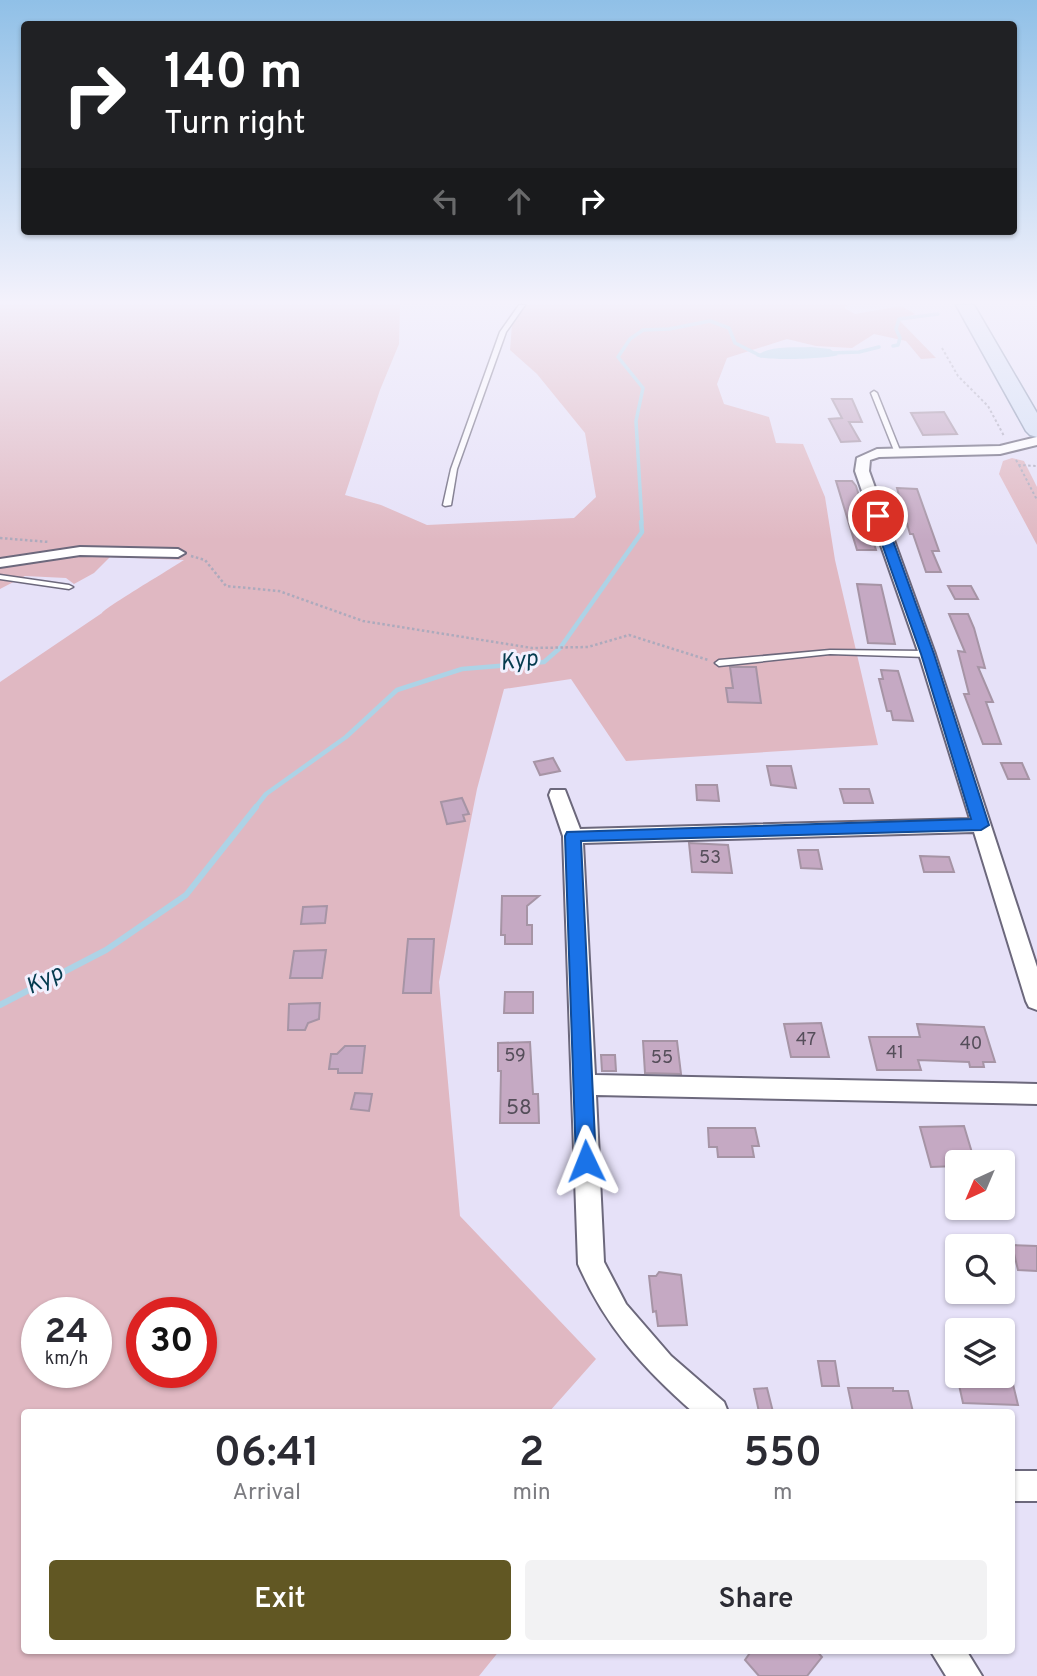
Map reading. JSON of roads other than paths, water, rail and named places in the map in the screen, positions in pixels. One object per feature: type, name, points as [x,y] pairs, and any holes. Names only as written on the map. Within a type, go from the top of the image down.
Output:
[{"type":"main road","points":[[1010,383],[1037,431]]},
{"type":"street","points":[[1037,441],[1004,449],[877,453],[864,458],[862,471],[927,654],[1037,1002]]},
{"type":"street","points":[[0,563],[80,551],[178,553]]},
{"type":"street","points":[[558,795],[573,836],[591,1264],[617,1313],[661,1366],[710,1409]]},
{"type":"street","points":[[573,836],[981,825]]},
{"type":"street","points":[[583,1085],[1037,1094]]},
{"type":"street","points":[[1015,1486],[1037,1486]]},
{"type":"street","points":[[949,1654],[966,1676]]},
{"type":"lane","points":[[447,505],[454,470],[485,383]]},
{"type":"lane","points":[[874,393],[898,453]]},
{"type":"lane","points":[[0,576],[69,587]]},
{"type":"lane","points":[[719,663],[830,652],[927,654]]},
{"type":"waterway","name":"Кур","points":[[639,383],[643,388],[636,421],[642,523]]},
{"type":"waterway","name":"Кур","points":[[254,809],[266,794],[346,737],[397,690],[462,669],[544,662],[560,648],[642,532],[641,522]]},
{"type":"waterway","name":"Кур","points":[[0,1005],[106,950],[186,895],[256,807]]}]
